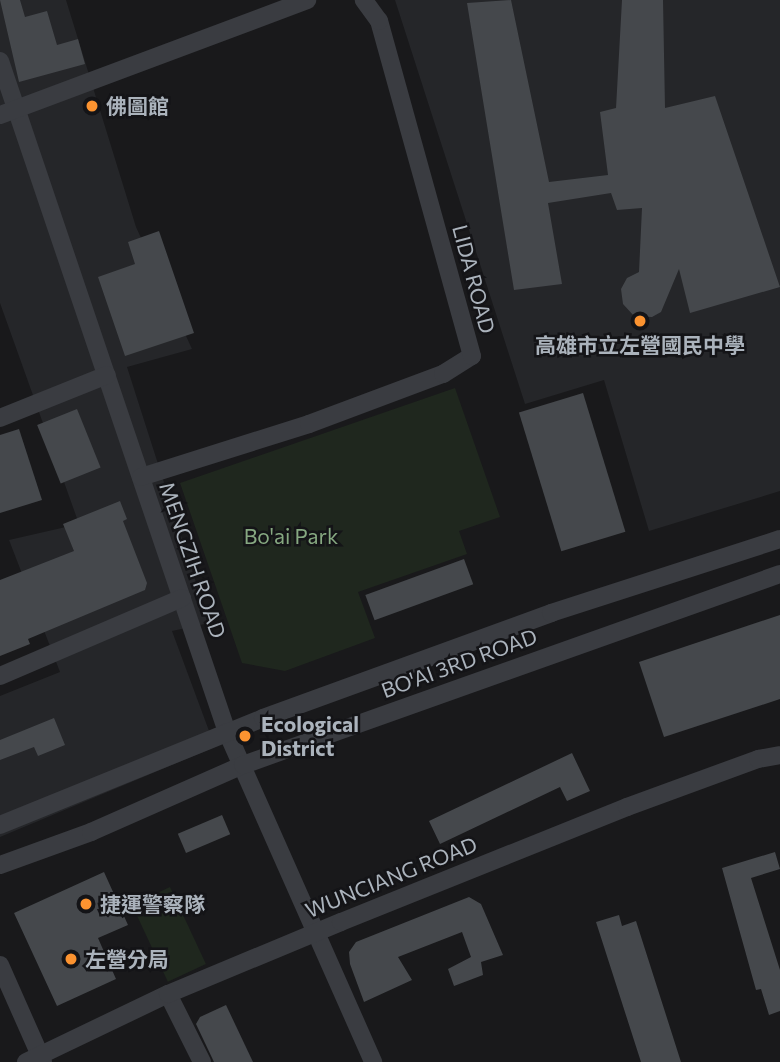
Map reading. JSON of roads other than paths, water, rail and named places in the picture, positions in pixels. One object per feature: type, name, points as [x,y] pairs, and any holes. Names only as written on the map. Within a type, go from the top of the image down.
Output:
[{"type":"street","points":[[8,112],[307,0]]},
{"type":"street","name":"LIDA ROAD","points":[[141,477],[309,424],[443,374],[472,356],[379,21],[364,0]]},
{"type":"street","name":"MENGZIH ROAD","points":[[0,61],[8,112],[107,375],[228,732],[313,933],[373,1062]]},
{"type":"street","points":[[0,418],[107,375]]},
{"type":"street","name":"BO'AI 3RD ROAD","points":[[0,825],[228,732],[551,613],[780,539]]},
{"type":"street","name":"BO'AI 3RD ROAD","points":[[0,865],[91,832],[243,765],[780,574]]},
{"type":"street","points":[[0,676],[182,598]]},
{"type":"street","name":"WUNCIANG ROAD","points":[[37,1060],[168,994],[313,933],[639,803],[758,759],[780,755]]},
{"type":"street","points":[[0,965],[37,1060]]},
{"type":"street","points":[[168,994],[202,1062]]},
{"type":"place","name":"佛圖館","points":[[92,106]]},
{"type":"place","name":"高雄市立左營國民中學","points":[[640,321]]},
{"type":"place","name":"Ecological District","points":[[245,736]]},
{"type":"place","name":"捷運警察隊","points":[[86,904]]},
{"type":"place","name":"左營分局","points":[[71,959]]},
{"type":"park label","name":"Bo'ai Park","points":[[291,536]]}]
